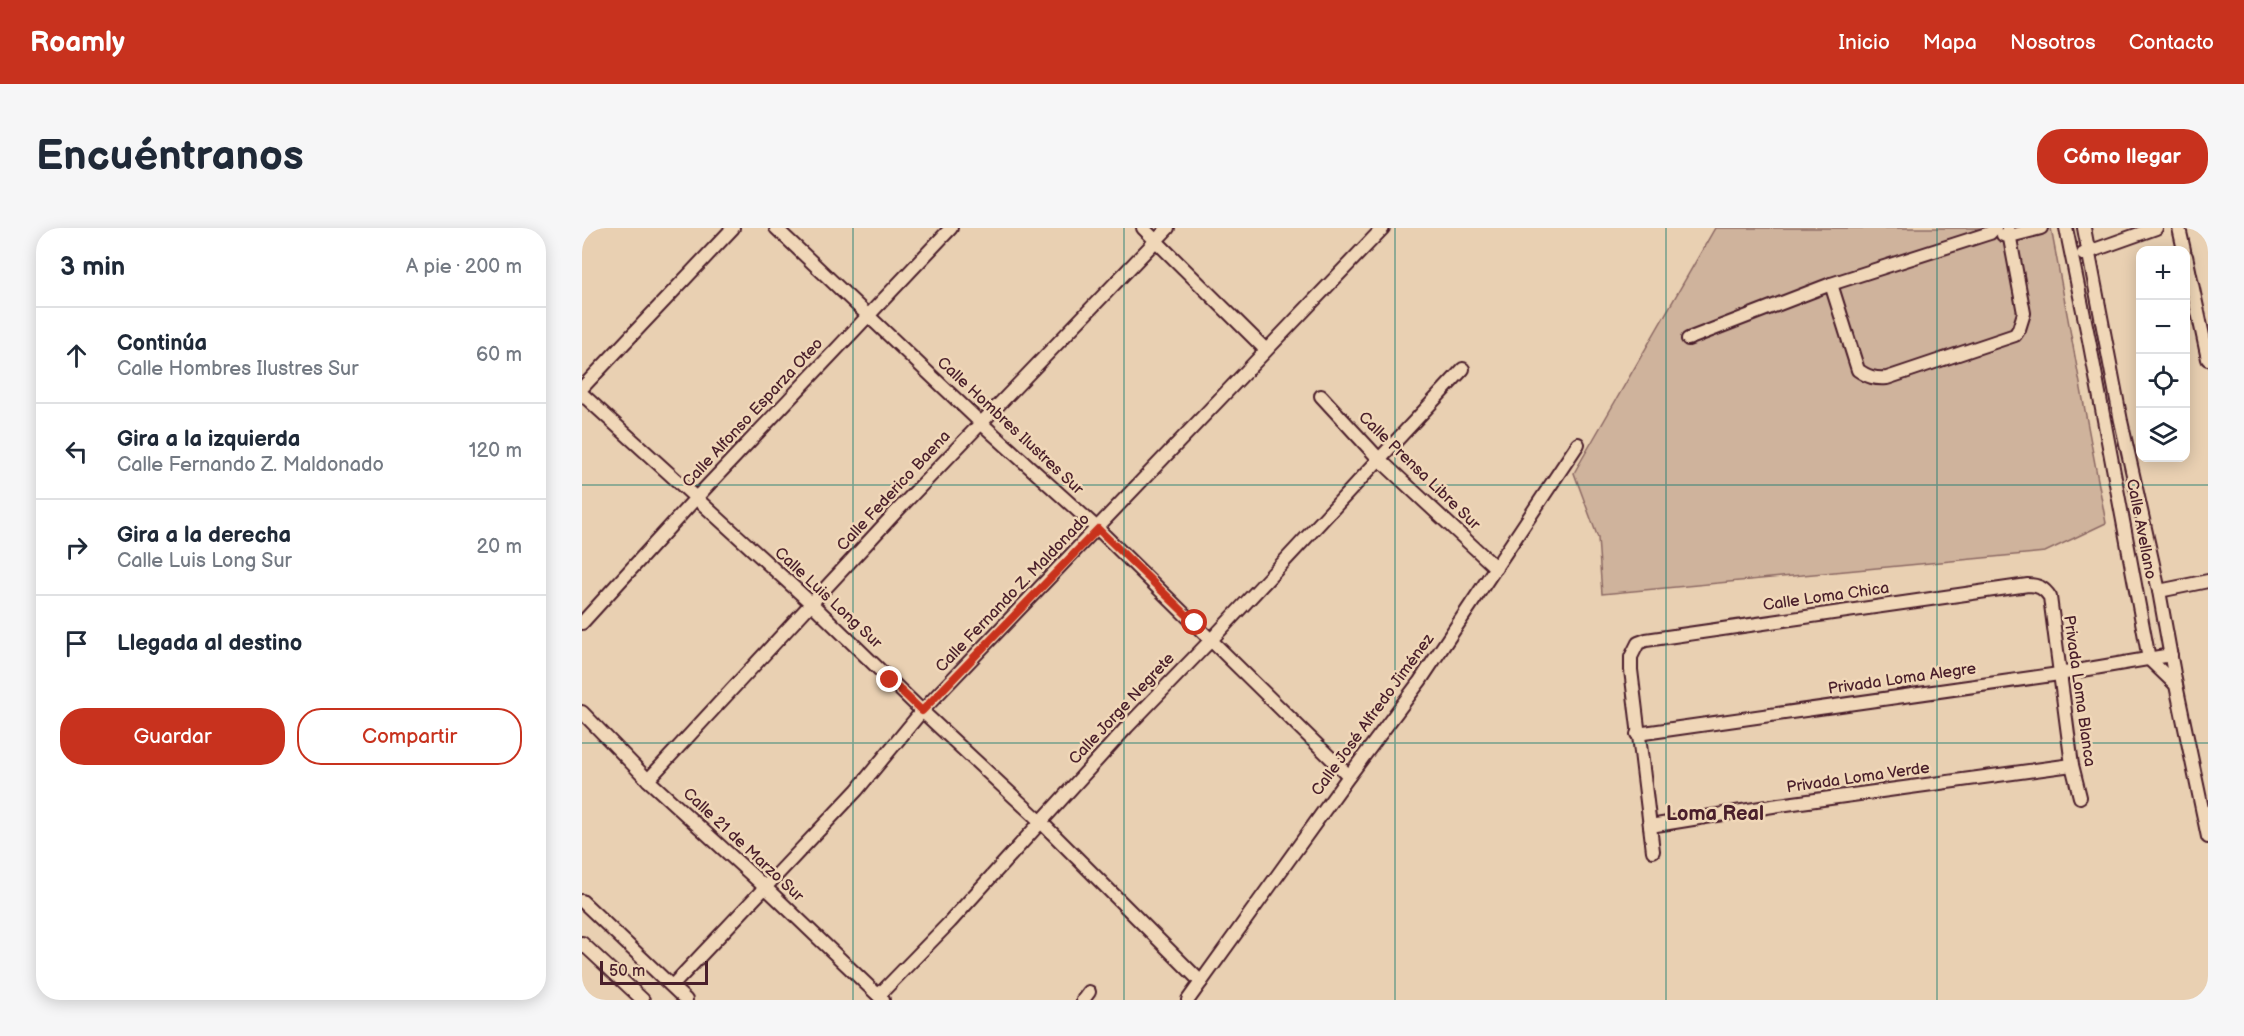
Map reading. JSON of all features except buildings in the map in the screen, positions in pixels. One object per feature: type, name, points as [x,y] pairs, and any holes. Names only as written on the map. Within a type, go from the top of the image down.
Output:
[{"type":"street","points":[[582,388],[733,228]]},
{"type":"street","name":"Calle Hombres Ilustres Sur","points":[[776,228],[981,423],[1098,529],[1349,776]]},
{"type":"street","name":"Calle Alfonso Esparza Oteo","points":[[582,623],[696,498],[951,228]]},
{"type":"street","points":[[1143,228],[1265,349]]},
{"type":"street","name":"Calle Federico Baena","points":[[648,780],[811,603],[1168,228]]},
{"type":"street","name":"Calle Fernando Z. Maldonado","points":[[672,986],[856,790],[922,711],[1098,529],[1265,349],[1383,228]]},
{"type":"street","points":[[1688,339],[1832,284],[1992,230],[2009,232],[2041,228]]},
{"type":"street","name":"Calle Avellano","points":[[2066,228],[2149,659]]},
{"type":"street","name":"Calle Avellano","points":[[2084,228],[2121,421],[2159,591],[2208,837]]},
{"type":"street","points":[[2073,258],[2156,228]]},
{"type":"street","points":[[2179,228],[2183,246]]},
{"type":"street","points":[[1832,284],[1858,370],[1875,379],[1887,378],[2014,335],[2019,329],[2024,313],[2009,232]]},
{"type":"street","points":[[2190,275],[2208,359]]},
{"type":"street","name":"Calle Jorge Negrete","points":[[881,998],[1040,821],[1463,369]]},
{"type":"street","name":"Calle Luis Long Sur","points":[[582,394],[811,603],[1040,821],[1201,982]]},
{"type":"street","name":"Calle Prensa Libre Sur","points":[[1321,396],[1378,458],[1496,568]]},
{"type":"street","name":"Calle José Alfredo Jiménez","points":[[1188,1000],[1420,681],[1578,444]]},
{"type":"street","points":[[2159,591],[2208,581]]},
{"type":"street","name":"Calle Loma Chica","points":[[1637,734],[1631,670],[1634,649],[1638,643],[1646,640],[2028,585],[2037,585],[2046,591]]},
{"type":"street","name":"Privada Loma Blanca","points":[[2046,591],[2050,597],[2072,765],[2080,797]]},
{"type":"street","name":"Privada Loma Alegre","points":[[1637,734],[2059,674],[2171,655]]},
{"type":"street","points":[[2149,659],[2176,685]]},
{"type":"street","name":"Calle 21 de Marzo Sur","points":[[582,712],[648,780],[881,998]]},
{"type":"street","points":[[1637,734],[1653,851]]},
{"type":"street","name":"Privada Loma Verde","points":[[1650,826],[1779,805],[2072,765]]},
{"type":"street","points":[[582,901],[686,1000]]},
{"type":"street","points":[[582,944],[643,1000]]},
{"type":"shaded area","points":[[1715,228],[2051,228],[2106,523],[2045,552],[1602,594],[1598,538],[1574,473]]},
{"type":"district","name":"Loma Real","points":[[1715,814]]},
{"type":"route","points":[[890,680],[922,711],[1098,529],[1195,623]]}]
